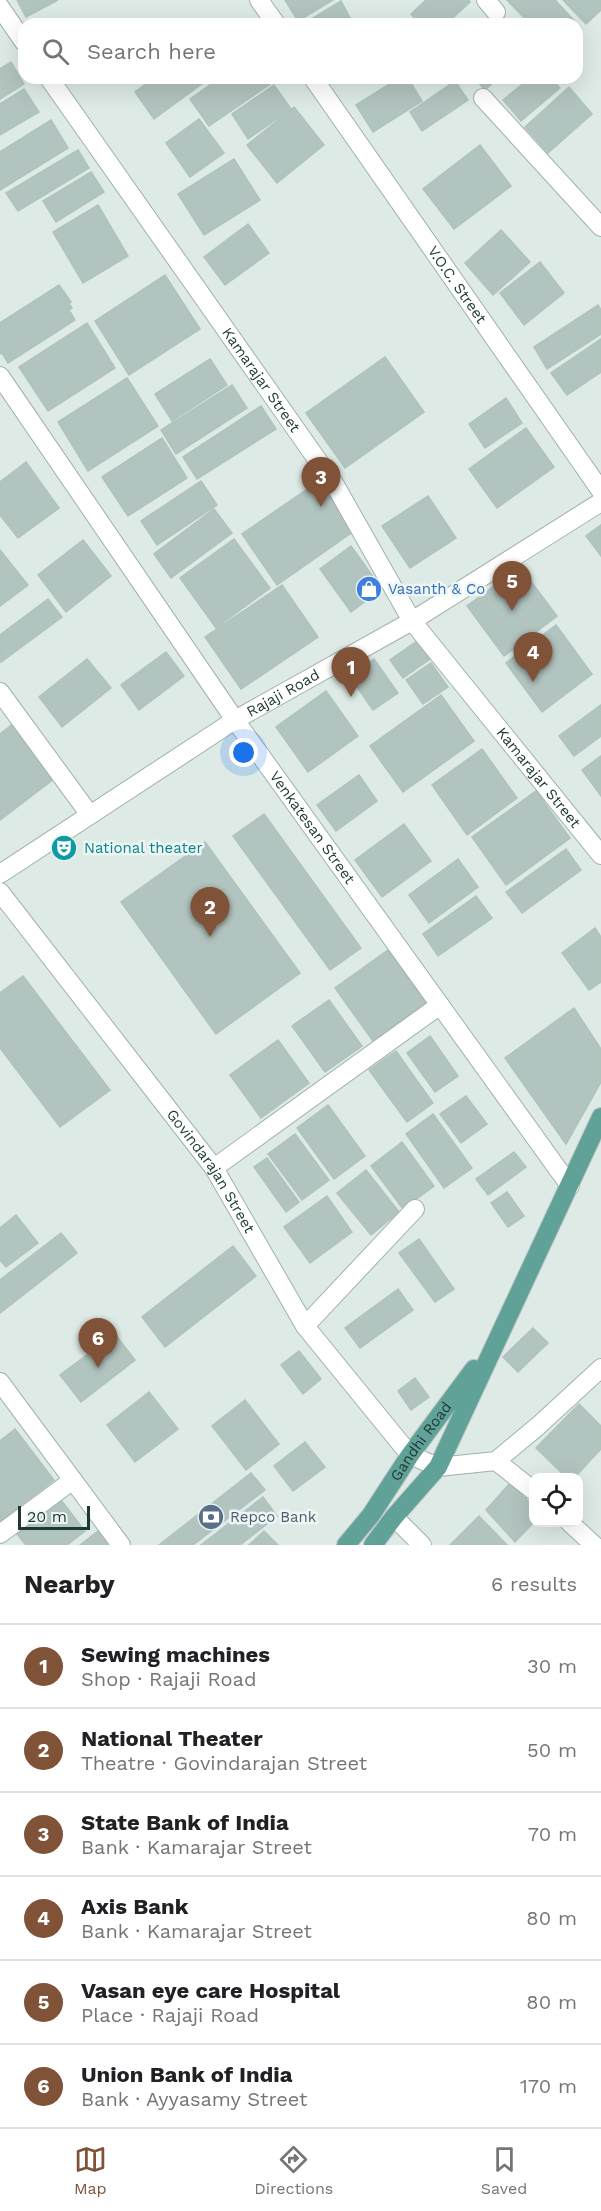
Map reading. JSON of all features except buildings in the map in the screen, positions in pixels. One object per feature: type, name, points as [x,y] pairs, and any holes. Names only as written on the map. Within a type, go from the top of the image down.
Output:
[{"type":"main road","name":"Gandhi Road","points":[[373,1545],[438,1467],[495,1340],[601,1117]]},
{"type":"main road","name":"Gandhi Road","points":[[346,1545],[371,1515],[410,1455],[495,1340]]},
{"type":"street","points":[[259,0],[272,18]]},
{"type":"street","points":[[0,8],[18,34]]},
{"type":"street","name":"Kamarajar Street","points":[[54,84],[335,485],[412,621],[601,855]]},
{"type":"street","name":"V.O.C. Street","points":[[317,84],[601,491]]},
{"type":"street","points":[[483,98],[601,227]]},
{"type":"street","name":"Venkatesan Street","points":[[0,376],[235,720],[570,1186]]},
{"type":"street","name":"Rajaji Road","points":[[0,874],[235,720],[412,621],[601,502]]},
{"type":"street","points":[[0,693],[90,815]]},
{"type":"street","name":"Govindarajan Street","points":[[0,892],[213,1168],[305,1326],[410,1455]]},
{"type":"street","points":[[213,1168],[440,1005]]},
{"type":"street","points":[[305,1326],[415,1209]]},
{"type":"street","points":[[410,1455],[438,1467],[496,1461],[601,1368]]},
{"type":"street","points":[[0,1382],[121,1545]]},
{"type":"street","points":[[496,1461],[529,1487]]},
{"type":"street","points":[[0,1534],[73,1480]]},
{"type":"street","points":[[394,1517],[422,1545]]},
{"type":"street","points":[[574,1527],[594,1545]]},
{"type":"place","name":"State Bank of India","points":[[321,507]]},
{"type":"place","name":"Vasanth & Co","points":[[369,589]]},
{"type":"place","name":"Vasan eye care Hospital","points":[[512,611]]},
{"type":"place","name":"Axis Bank","points":[[533,682]]},
{"type":"place","name":"Sewing machines","points":[[351,697]]},
{"type":"place","name":"National theater","points":[[64,848]]},
{"type":"place","name":"National Theater","points":[[210,937]]},
{"type":"place","name":"Union Bank of India","points":[[98,1368]]},
{"type":"place","name":"Repco Bank","points":[[211,1517]]}]
